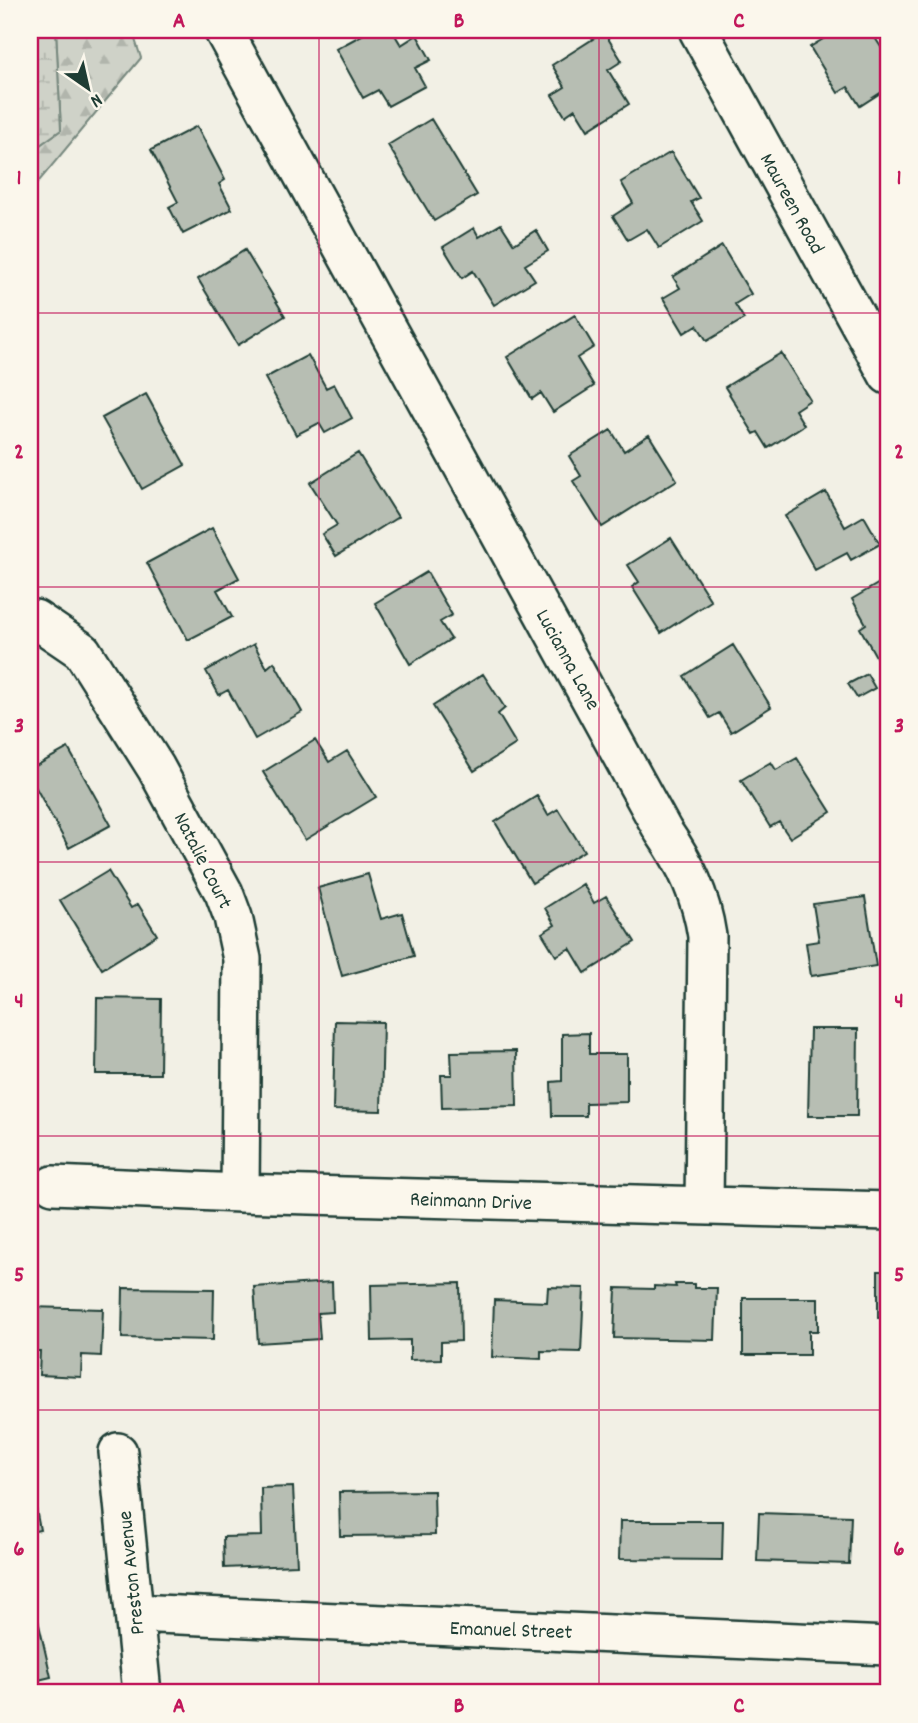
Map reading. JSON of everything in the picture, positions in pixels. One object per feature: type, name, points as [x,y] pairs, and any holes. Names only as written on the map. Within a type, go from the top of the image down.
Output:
[{"type":"street","name":"Lucianna Lane","points":[[223,30],[656,818],[680,855],[698,894],[707,936],[704,1206]]},
{"type":"street","name":"Maureen Road","points":[[698,30],[888,375]]},
{"type":"street","name":"Natalie Court","points":[[35,619],[82,651],[156,768],[224,893],[233,917],[242,959],[240,1193]]},
{"type":"street","name":"Reinmann Drive","points":[[53,1185],[240,1193],[888,1211]]},
{"type":"street","name":"Preston Avenue","points":[[118,1452],[142,1693]]},
{"type":"street","name":"Emanuel Street","points":[[134,1613],[888,1646]]},
{"type":"green space","points":[[30,30],[56,30],[61,130],[30,152]]},
{"type":"green space","points":[[56,30],[132,30],[141,58],[30,192],[30,152],[61,130]]},
{"type":"building","points":[[371,30],[392,30],[401,45],[417,35],[431,60],[415,68],[425,86],[388,106],[378,90],[363,98],[336,49]]},
{"type":"building","points":[[533,30],[554,30],[538,39]]},
{"type":"building","points":[[842,30],[847,37],[858,30],[870,30],[888,58],[888,88],[860,106],[848,87],[838,93],[810,47]]},
{"type":"building","points":[[604,32],[622,61],[608,70],[629,104],[588,130],[575,109],[565,116],[552,95],[565,87],[552,65]]},
{"type":"building","points":[[431,119],[477,195],[434,221],[388,145]]},
{"type":"building","points":[[197,126],[225,180],[219,184],[232,209],[183,234],[169,207],[178,202],[151,150]]},
{"type":"building","points":[[671,152],[699,198],[691,202],[703,221],[659,248],[647,229],[628,240],[613,216],[633,203],[621,182]]},
{"type":"building","points":[[501,224],[514,244],[536,230],[548,251],[525,265],[535,280],[494,305],[473,271],[462,278],[443,247],[474,228],[479,237]]},
{"type":"building","points":[[722,246],[751,294],[735,304],[744,319],[707,341],[697,325],[684,333],[663,298],[680,288],[673,277]]},
{"type":"building","points":[[245,250],[285,316],[238,345],[198,279]]},
{"type":"building","points":[[575,315],[594,347],[577,358],[594,386],[553,412],[541,393],[532,399],[507,357]]},
{"type":"building","points":[[781,353],[810,400],[795,410],[804,425],[768,448],[758,432],[754,434],[725,387]]},
{"type":"building","points":[[308,355],[326,388],[334,384],[352,418],[325,433],[319,423],[296,435],[265,378]]},
{"type":"building","points":[[146,394],[185,465],[142,489],[102,418]]},
{"type":"building","points":[[611,430],[624,451],[649,435],[677,480],[602,527],[573,481],[581,476],[569,456]]},
{"type":"building","points":[[358,453],[398,517],[336,556],[322,534],[337,525],[310,483]]},
{"type":"building","points":[[826,492],[845,527],[864,516],[880,544],[851,560],[847,553],[815,570],[785,516]]},
{"type":"building","points":[[212,528],[239,578],[217,590],[232,617],[188,640],[147,563]]},
{"type":"building","points":[[671,538],[711,601],[661,633],[632,587],[639,582],[628,565]]},
{"type":"building","points":[[427,572],[452,615],[440,622],[451,639],[410,664],[375,603]]},
{"type":"building","points":[[888,578],[888,678],[860,628],[866,624],[852,599]]},
{"type":"building","points":[[254,644],[267,668],[274,662],[302,712],[255,739],[228,690],[219,695],[206,671]]},
{"type":"building","points":[[733,645],[771,707],[731,732],[719,713],[710,718],[684,676]]},
{"type":"building","points":[[483,674],[505,708],[498,714],[516,744],[474,771],[433,706]]},
{"type":"building","points":[[867,674],[875,688],[857,698],[848,684]]},
{"type":"building","points":[[315,740],[329,762],[347,751],[376,797],[305,840],[263,772]]},
{"type":"building","points":[[68,748],[111,825],[69,848],[30,777],[30,769]]},
{"type":"building","points":[[797,758],[831,812],[790,838],[779,822],[770,827],[741,780],[771,762],[776,770]]},
{"type":"building","points":[[537,796],[548,815],[558,809],[584,851],[532,883],[495,822]]},
{"type":"building","points":[[108,871],[131,908],[138,904],[157,935],[102,969],[60,900]]},
{"type":"building","points":[[368,874],[381,919],[402,913],[414,956],[342,976],[318,888]]},
{"type":"building","points":[[583,884],[594,903],[606,896],[635,942],[585,973],[570,948],[556,956],[542,933],[555,925],[545,908]]},
{"type":"building","points":[[865,897],[876,966],[811,976],[806,943],[819,941],[813,904]]},
{"type":"building","points":[[97,998],[161,999],[160,1074],[96,1074]]},
{"type":"building","points":[[335,1021],[383,1022],[381,1111],[333,1110]]},
{"type":"building","points":[[810,1029],[858,1029],[857,1116],[808,1116]]},
{"type":"building","points":[[589,1033],[589,1054],[627,1054],[627,1102],[586,1103],[586,1116],[552,1116],[551,1082],[562,1081],[562,1034]]},
{"type":"building","points":[[516,1051],[517,1106],[442,1108],[441,1075],[452,1075],[451,1052]]},
{"type":"building","points":[[878,1271],[888,1271],[888,1333],[887,1318],[878,1318]]},
{"type":"building","points":[[332,1282],[333,1312],[318,1313],[320,1339],[258,1343],[254,1287]]},
{"type":"building","points":[[460,1283],[461,1341],[441,1342],[441,1359],[410,1360],[410,1340],[372,1341],[371,1285]]},
{"type":"building","points":[[675,1284],[694,1284],[694,1288],[717,1288],[715,1340],[614,1338],[616,1288],[654,1289],[654,1286],[676,1287]]},
{"type":"building","points":[[548,1287],[584,1288],[581,1352],[541,1351],[541,1359],[492,1357],[494,1300],[547,1302]]},
{"type":"building","points":[[123,1288],[214,1289],[213,1340],[122,1338]]},
{"type":"building","points":[[743,1298],[818,1298],[818,1331],[809,1331],[809,1355],[743,1355]]},
{"type":"building","points":[[30,1307],[103,1309],[101,1356],[82,1355],[81,1377],[39,1375],[40,1351],[30,1351]]},
{"type":"building","points":[[30,1477],[40,1530],[30,1532]]},
{"type":"building","points":[[293,1487],[297,1565],[224,1568],[223,1537],[262,1536],[261,1488]]},
{"type":"building","points":[[434,1491],[435,1535],[340,1536],[339,1492]]},
{"type":"building","points":[[759,1513],[851,1516],[849,1564],[757,1561]]},
{"type":"building","points":[[620,1521],[723,1521],[722,1560],[619,1559]]},
{"type":"building","points":[[35,1607],[51,1677],[30,1682],[30,1608]]}]
